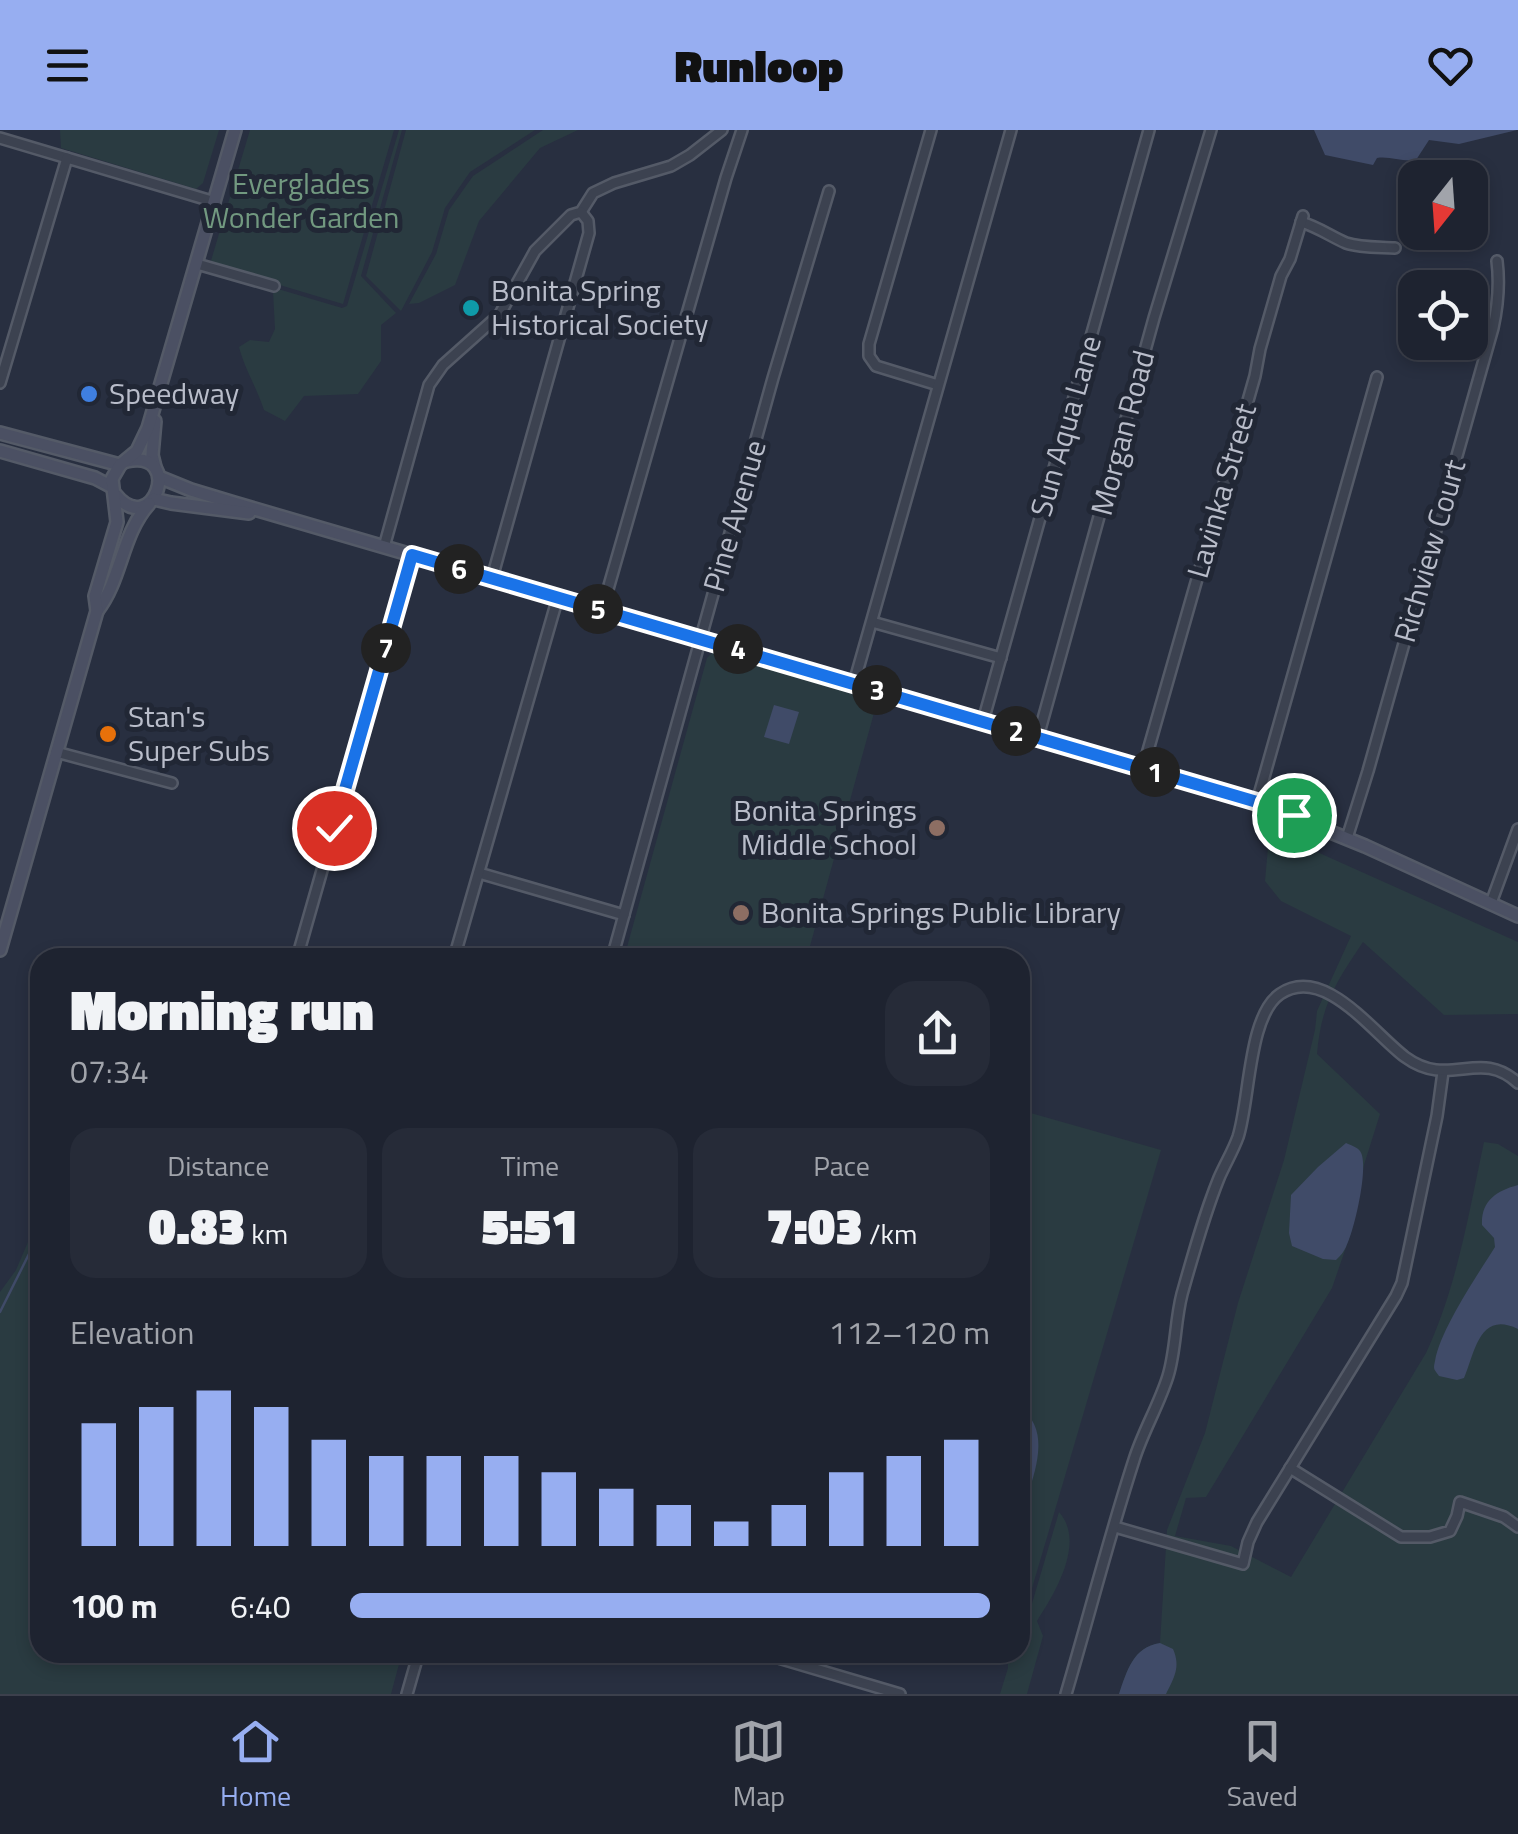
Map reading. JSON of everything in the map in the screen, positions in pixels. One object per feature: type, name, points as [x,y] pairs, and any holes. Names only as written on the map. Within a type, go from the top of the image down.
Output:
[{"type":"street","points":[[97,611],[95,596],[117,522],[112,479],[136,451],[148,428],[235,130]]},
{"type":"street","points":[[602,610],[742,130]]},
{"type":"street","points":[[931,130],[869,344],[869,356],[876,366],[938,385]]},
{"type":"street","points":[[854,683],[1011,130]]},
{"type":"street","name":"Sun Aqua Lane","points":[[984,721],[1149,130]]},
{"type":"street","name":"Morgan Road","points":[[1038,737],[1210,130]]},
{"type":"street","points":[[581,212],[585,202],[602,187],[671,166],[720,132],[736,145]]},
{"type":"street","points":[[0,138],[214,202]]},
{"type":"street","points":[[0,384],[68,158]]},
{"type":"street","name":"Pine Avenue","points":[[615,948],[828,191]]},
{"type":"street","points":[[384,547],[429,385],[443,365],[500,314],[534,251],[571,215],[581,212]]},
{"type":"street","points":[[492,578],[589,233],[588,221],[581,212]]},
{"type":"street","name":"Lavinka Street","points":[[1143,768],[1281,276],[1302,219],[1343,242],[1395,248]]},
{"type":"street","name":"Richview Court","points":[[1346,838],[1493,328],[1499,291],[1497,261]]},
{"type":"street","points":[[196,264],[274,286]]},
{"type":"street","points":[[1257,802],[1377,377]]},
{"type":"street","points":[[0,950],[97,611],[108,597],[136,518],[152,501],[160,484],[152,455],[160,387]]},
{"type":"street","points":[[0,433],[123,463],[142,460],[157,473],[191,490],[1257,802],[1518,916]]},
{"type":"street","points":[[0,451],[96,478],[126,505],[134,507],[152,501],[290,519]]},
{"type":"street","points":[[300,948],[412,555]]},
{"type":"street","points":[[457,948],[558,597]]},
{"type":"street","points":[[872,622],[1001,658]]},
{"type":"street","points":[[56,752],[172,782]]},
{"type":"street","points":[[1491,903],[1518,829]]},
{"type":"street","points":[[479,873],[624,915]]},
{"type":"street","points":[[1066,1694],[1134,1458],[1169,1372],[1181,1297],[1208,1208],[1239,1134],[1255,1043],[1268,1007],[1284,991],[1296,986],[1318,988],[1338,998],[1417,1064],[1443,1072],[1490,1066],[1506,1072],[1518,1083]]},
{"type":"street","points":[[1115,1527],[1242,1564],[1252,1532],[1402,1283],[1443,1072]]},
{"type":"street","points":[[1290,1468],[1401,1537],[1430,1537],[1450,1531],[1460,1502],[1504,1516],[1518,1527]]},
{"type":"street","points":[[408,1694],[416,1663]]},
{"type":"street","points":[[795,1663],[900,1694]]},
{"type":"green space","points":[[60,130],[219,130],[203,183],[196,189],[61,148]]},
{"type":"green space","name":"Everglades Wonder Garden","points":[[250,130],[394,130],[343,304],[210,264]]},
{"type":"green space","points":[[399,130],[361,276],[396,313],[381,325],[381,361],[358,394],[304,396],[285,421],[264,410],[239,347],[250,340],[269,342],[275,329],[273,291],[268,286],[342,308],[347,306]]},
{"type":"green space","points":[[406,130],[535,130],[470,172],[445,208],[432,252],[401,311],[366,276]]},
{"type":"green space","points":[[543,130],[578,130],[540,148],[479,221],[455,285],[409,304],[436,254],[449,210],[473,176]]},
{"type":"green space","points":[[714,651],[877,702],[809,948],[627,948],[707,658]]},
{"type":"green space","points":[[1297,843],[1518,942],[1518,1014],[1444,1015],[1363,942],[1353,956],[1326,1008],[1317,1054],[1380,1114],[1364,1165],[1352,1230],[1332,1288],[1206,1497],[1186,1498],[1175,1536],[1231,1546],[1291,1577],[1426,1353],[1454,1276],[1484,1142],[1498,1144],[1518,1156],[1518,1694],[1119,1694],[1137,1655],[1160,1643],[1167,1530],[1205,1433],[1238,1303],[1284,1160],[1317,1011],[1351,936],[1281,901],[1265,881],[1268,847]]},
{"type":"green space","points":[[1030,1113],[1161,1150],[1030,1595]]},
{"type":"green space","points":[[30,1237],[30,1663],[399,1663],[391,1694],[0,1694],[0,1292],[16,1270]]},
{"type":"green space","points":[[1059,1512],[1067,1524],[1069,1552],[1059,1582],[1037,1621],[1043,1636],[1027,1694],[1000,1694],[1008,1663],[1030,1663],[1030,1610]]},
{"type":"water","points":[[1314,130],[1517,130],[1459,144],[1429,140],[1416,160],[1377,158],[1373,165],[1325,155]]},
{"type":"water","points":[[774,705],[799,712],[789,744],[764,737]]},
{"type":"water","points":[[1346,1143],[1359,1150],[1363,1158],[1360,1198],[1344,1251],[1336,1260],[1323,1259],[1292,1246],[1291,1195]]},
{"type":"water","points":[[1518,1185],[1518,1329],[1495,1325],[1480,1337],[1464,1378],[1439,1376],[1434,1366],[1444,1334],[1495,1247],[1494,1238],[1482,1225],[1484,1209],[1497,1194]]},
{"type":"water","points":[[1030,1418],[1037,1435],[1030,1487]]},
{"type":"water","points":[[1160,1643],[1173,1649],[1176,1661],[1166,1694],[1119,1694],[1137,1655]]},
{"type":"waterway","points":[[0,1312],[30,1252]]},
{"type":"place","name":"Bonita Spring Historical Society","points":[[471,308]]},
{"type":"place","name":"Speedway","points":[[89,394]]},
{"type":"place","name":"Stan's Super Subs","points":[[108,734]]},
{"type":"place","name":"Bonita Springs Middle School","points":[[937,828]]},
{"type":"place","name":"Bonita Springs Public Library","points":[[741,913]]},
{"type":"route","points":[[334,828],[412,555],[1294,815]]}]
